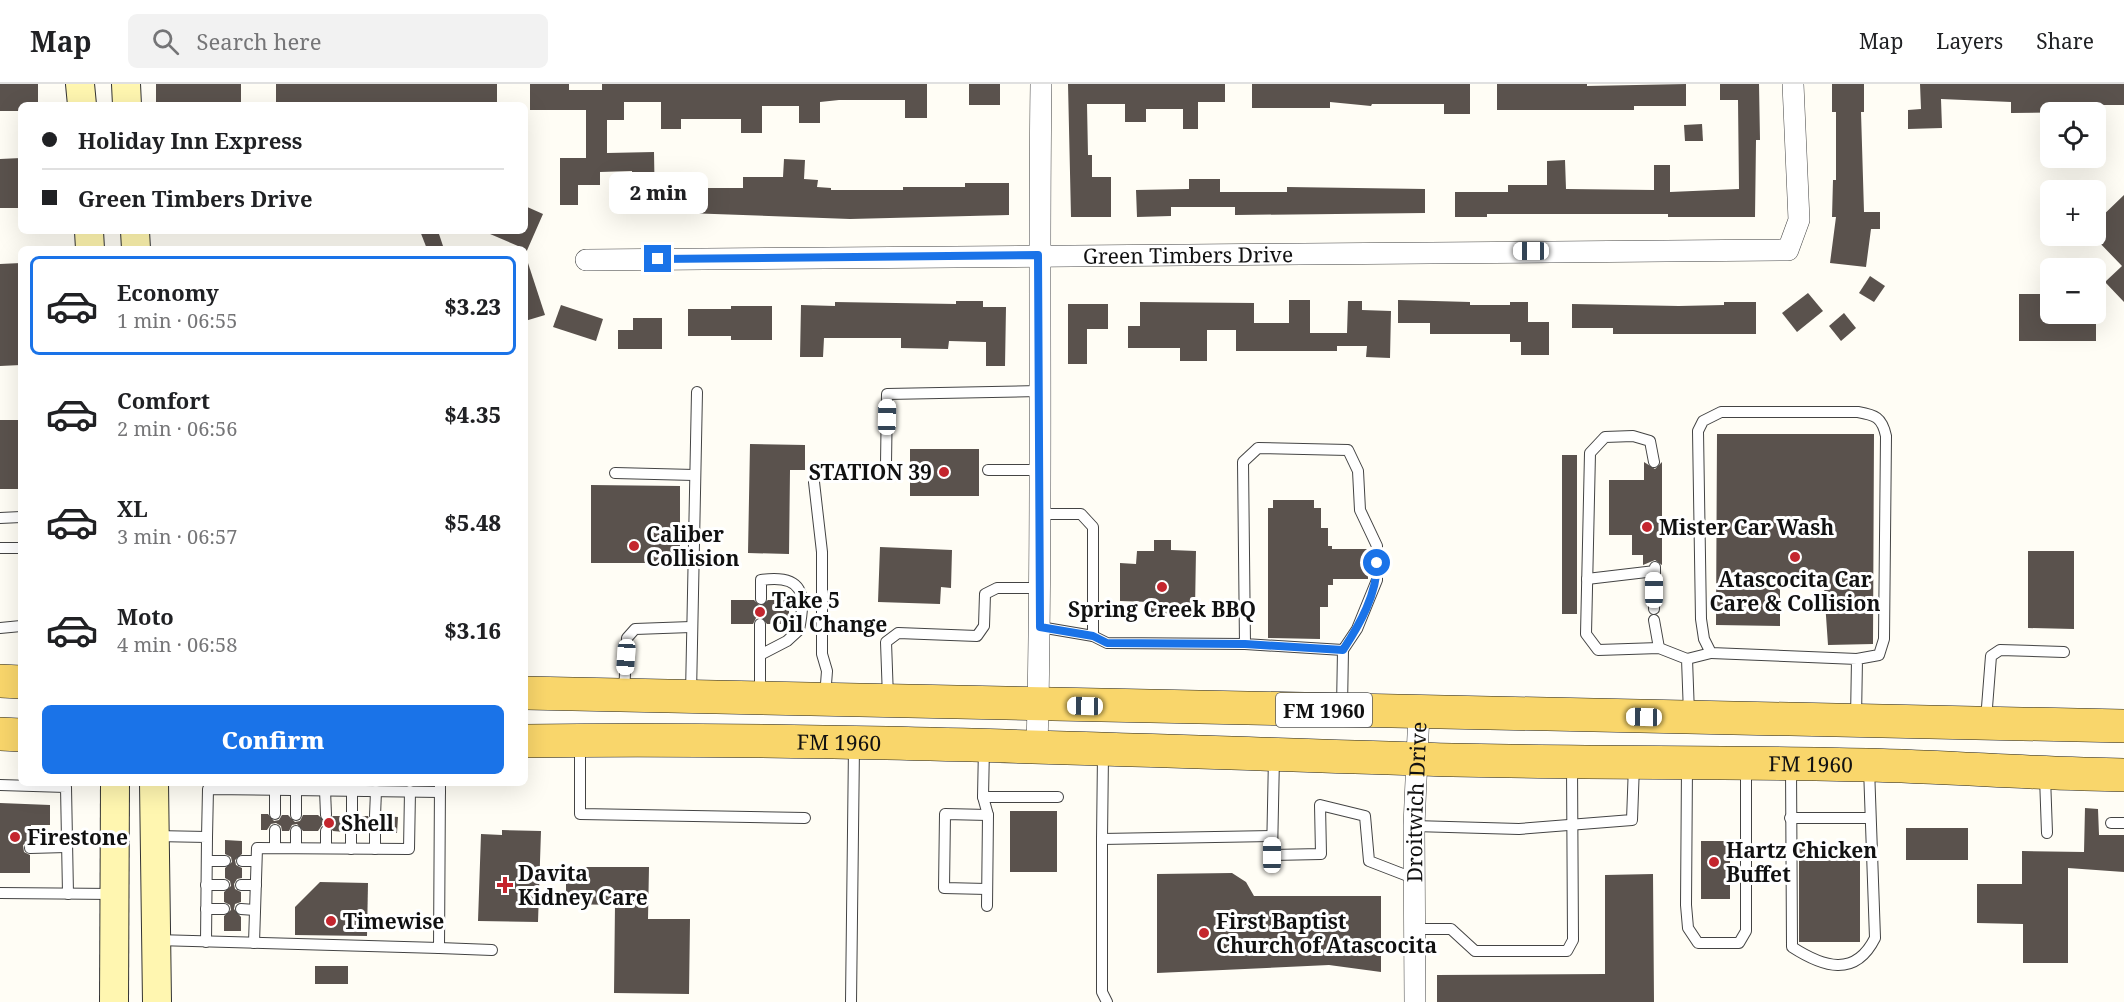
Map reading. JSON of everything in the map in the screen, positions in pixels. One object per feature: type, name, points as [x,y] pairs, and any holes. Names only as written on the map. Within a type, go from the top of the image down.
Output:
[{"type":"main road","points":[[80,84],[82,102]]},
{"type":"main road","points":[[126,84],[128,102]]},
{"type":"main road","points":[[0,681],[18,682]]},
{"type":"main road","name":"FM 1960","points":[[528,693],[2124,726]]},
{"type":"main road","points":[[0,734],[18,735]]},
{"type":"main road","name":"FM 1960","points":[[528,741],[984,744],[1103,751],[1572,763],[1868,765],[2045,774],[2124,775]]},
{"type":"main road","points":[[114,1002],[115,786]]},
{"type":"main road","points":[[154,786],[157,1002]]},
{"type":"street","points":[[1038,747],[1040,470],[1038,255],[1041,84]]},
{"type":"street","name":"Green Timbers Drive","points":[[586,260],[1788,250],[1799,220],[1793,84]]},
{"type":"street","name":"Droitwich Drive","points":[[1415,1002],[1413,878],[1419,712]]},
{"type":"lane","points":[[886,464],[887,394],[1039,391]]},
{"type":"lane","points":[[691,697],[697,392]]},
{"type":"lane","points":[[1654,462],[1650,441],[1633,436],[1605,437],[1590,453],[1587,634],[1598,650],[1659,648],[1687,659],[1711,653],[1857,658],[1879,655],[1884,639],[1886,460],[1883,422],[1875,415],[1858,412],[1721,412],[1703,421],[1698,431],[1701,619],[1704,639],[1711,653]]},
{"type":"lane","points":[[1245,644],[1243,462],[1258,448],[1348,450],[1358,471],[1360,510],[1377,546],[1377,580],[1357,629],[1343,650],[1342,711]]},
{"type":"lane","points":[[988,470],[1040,470]]},
{"type":"lane","points":[[615,473],[694,476]]},
{"type":"lane","points":[[814,482],[822,552],[822,654],[827,671],[825,700]]},
{"type":"lane","points":[[1040,514],[1081,514],[1093,527],[1093,636]]},
{"type":"lane","points":[[0,518],[18,517]]},
{"type":"lane","points":[[0,548],[18,548]]},
{"type":"lane","points":[[1587,579],[1655,569],[1654,614],[1659,648]]},
{"type":"lane","points":[[760,656],[787,641],[800,630],[803,598],[800,588],[791,581],[776,578],[761,580],[761,599]]},
{"type":"lane","points":[[888,701],[886,642],[898,633],[977,636],[984,626],[985,594],[997,588],[1040,588]]},
{"type":"lane","points":[[759,698],[760,624]]},
{"type":"lane","points":[[0,628],[18,626]]},
{"type":"lane","points":[[624,695],[627,638],[635,629],[691,627]]},
{"type":"lane","points":[[1040,627],[1093,636],[1107,643],[1245,644],[1343,650]]},
{"type":"lane","points":[[1985,724],[1991,656],[2001,650],[2064,652]]},
{"type":"lane","points":[[1856,721],[1857,658]]},
{"type":"lane","points":[[1687,659],[1689,718]]},
{"type":"lane","points":[[580,740],[580,814],[805,818]]},
{"type":"lane","points":[[851,1002],[854,743]]},
{"type":"lane","points":[[984,744],[983,796],[988,815],[987,906]]},
{"type":"lane","points":[[1103,751],[1102,992],[1107,1002]]},
{"type":"lane","points":[[1274,754],[1272,855],[1321,854],[1320,805],[1365,816],[1369,861],[1413,878]]},
{"type":"lane","points":[[1414,826],[1519,828],[1632,820],[1634,762]]},
{"type":"lane","points":[[1414,929],[1450,929],[1475,951],[1567,951],[1573,940],[1572,763]]},
{"type":"lane","points":[[1687,763],[1688,928],[1698,943],[1739,944],[1746,932],[1746,764]]},
{"type":"lane","points":[[1791,764],[1792,947],[1812,960],[1835,966],[1854,962],[1867,953],[1875,938],[1868,765]]},
{"type":"lane","points":[[2045,774],[2047,833]]},
{"type":"lane","points":[[0,785],[18,786]]},
{"type":"lane","points":[[33,786],[66,787],[68,894]]},
{"type":"lane","points":[[296,787],[296,815]]},
{"type":"lane","points":[[206,942],[208,789],[275,790],[296,787],[410,792],[440,788],[439,948]]},
{"type":"lane","points":[[275,790],[275,814]]},
{"type":"lane","points":[[326,790],[326,815]]},
{"type":"lane","points":[[352,791],[352,816]]},
{"type":"lane","points":[[375,816],[376,791]]},
{"type":"lane","points":[[254,943],[257,848],[409,849],[410,792]]},
{"type":"lane","points":[[983,796],[1058,797]]},
{"type":"lane","points":[[987,889],[944,888],[945,814],[988,815]]},
{"type":"lane","points":[[1790,818],[1870,818]]},
{"type":"lane","points":[[2111,823],[2124,823]]},
{"type":"lane","points":[[275,831],[275,848]]},
{"type":"lane","points":[[296,831],[296,848]]},
{"type":"lane","points":[[326,831],[326,848]]},
{"type":"lane","points":[[351,832],[351,849]]},
{"type":"lane","points":[[375,832],[375,849]]},
{"type":"lane","points":[[155,836],[207,837]]},
{"type":"lane","points":[[1102,839],[1272,836]]},
{"type":"lane","points":[[30,848],[66,847]]},
{"type":"lane","points":[[207,861],[225,861]]},
{"type":"lane","points":[[242,861],[256,861]]},
{"type":"lane","points":[[206,885],[224,885]]},
{"type":"lane","points":[[242,885],[256,885]]},
{"type":"lane","points":[[0,893],[114,894]]},
{"type":"lane","points":[[206,909],[224,909]]},
{"type":"lane","points":[[241,909],[255,910]]},
{"type":"lane","points":[[156,940],[492,950]]},
{"type":"building","points":[[0,84],[38,84],[38,102],[18,102],[18,111],[0,111]]},
{"type":"building","points":[[156,84],[241,84],[241,102],[156,102]]},
{"type":"building","points":[[276,84],[497,84],[497,102],[276,102]]},
{"type":"building","points":[[530,84],[569,84],[569,90],[602,90],[602,84],[927,84],[927,118],[905,118],[905,100],[839,100],[820,102],[820,123],[799,123],[799,106],[762,106],[762,133],[741,133],[741,119],[681,119],[681,129],[661,129],[661,102],[624,102],[624,120],[607,120],[607,153],[654,152],[655,211],[633,211],[632,171],[600,172],[600,185],[578,185],[578,205],[560,205],[560,158],[586,158],[586,110],[530,110]]},
{"type":"building","points":[[969,84],[1000,84],[1000,105],[969,105]]},
{"type":"building","points":[[1068,84],[1225,84],[1225,102],[1198,102],[1198,129],[1183,129],[1183,109],[1146,109],[1146,122],[1125,122],[1125,104],[1087,104],[1088,155],[1092,155],[1092,177],[1111,177],[1111,217],[1071,217]]},
{"type":"building","points":[[1252,84],[1470,84],[1470,114],[1444,114],[1444,104],[1372,104],[1371,106],[1330,102],[1330,108],[1252,108]]},
{"type":"building","points":[[1497,84],[1587,84],[1587,86],[1686,84],[1686,106],[1634,106],[1634,110],[1497,110]]},
{"type":"building","points":[[1720,84],[1759,84],[1760,140],[1756,140],[1755,217],[1668,217],[1668,214],[1487,214],[1487,217],[1455,217],[1455,192],[1508,192],[1508,185],[1547,185],[1547,161],[1565,160],[1566,189],[1654,190],[1654,165],[1670,165],[1670,192],[1739,189],[1738,100],[1720,100]]},
{"type":"building","points":[[1832,84],[1864,84],[1864,112],[1861,112],[1864,212],[1880,212],[1880,229],[1871,229],[1866,267],[1830,263],[1836,217],[1832,217],[1833,180],[1836,180],[1836,112],[1832,112]]},
{"type":"building","points":[[1920,84],[2124,84],[2124,105],[2106,105],[2106,102],[2040,102],[2040,113],[2011,113],[2011,102],[1941,99],[1942,128],[1908,129],[1908,110],[1921,109]]},
{"type":"building","points":[[1702,124],[1703,141],[1685,141],[1684,125]]},
{"type":"building","points":[[18,158],[18,208],[0,208],[0,159]]},
{"type":"building","points":[[784,159],[805,160],[804,179],[818,180],[817,187],[831,188],[831,190],[903,190],[903,187],[965,187],[965,183],[1009,183],[1009,215],[850,219],[686,213],[686,188],[743,188],[743,177],[783,177]]},
{"type":"building","points":[[1189,179],[1220,179],[1220,192],[1287,192],[1287,187],[1425,189],[1425,213],[1235,215],[1235,207],[1171,207],[1171,216],[1137,217],[1136,190],[1189,189]]},
{"type":"building","points":[[2124,195],[2124,302],[2106,283],[2122,266],[2103,246],[2106,246],[2106,212]]},
{"type":"building","points":[[528,207],[543,214],[528,248],[528,246],[518,246],[490,234],[528,234]]},
{"type":"building","points":[[421,234],[439,234],[443,246],[426,246]]},
{"type":"building","points":[[18,263],[18,365],[0,366],[0,264]]},
{"type":"building","points":[[528,263],[545,315],[528,320]]},
{"type":"building","points":[[1870,276],[1885,286],[1874,302],[1859,293]]},
{"type":"building","points":[[1808,293],[1823,311],[1797,332],[1782,313]]},
{"type":"building","points":[[2019,294],[2040,294],[2040,324],[2096,324],[2096,341],[2019,341]]},
{"type":"building","points":[[1289,300],[1310,300],[1310,333],[1347,333],[1348,301],[1362,301],[1362,310],[1391,311],[1390,358],[1366,357],[1367,346],[1337,346],[1337,351],[1236,351],[1236,330],[1207,330],[1207,361],[1180,361],[1180,348],[1128,348],[1128,326],[1140,326],[1140,302],[1254,303],[1254,323],[1289,323]]},
{"type":"building","points":[[1398,300],[1470,302],[1470,305],[1510,305],[1510,302],[1528,302],[1528,322],[1549,322],[1549,355],[1521,355],[1521,342],[1510,342],[1510,334],[1430,334],[1430,323],[1398,323]]},
{"type":"building","points":[[956,301],[983,301],[983,307],[1006,307],[1005,366],[986,366],[986,342],[949,341],[948,349],[901,348],[901,338],[824,338],[823,357],[800,357],[801,305],[835,306],[835,302],[956,304]]},
{"type":"building","points":[[1724,302],[1756,302],[1756,334],[1613,334],[1613,328],[1572,328],[1572,304],[1679,306],[1724,305]]},
{"type":"building","points":[[1068,304],[1108,304],[1108,329],[1087,329],[1087,364],[1068,364]]},
{"type":"building","points":[[561,305],[603,319],[596,341],[553,327]]},
{"type":"building","points":[[731,306],[772,306],[772,340],[731,340],[731,336],[688,336],[688,309],[731,309]]},
{"type":"building","points":[[1844,313],[1856,328],[1841,341],[1829,326]]},
{"type":"building","points":[[633,318],[662,318],[662,349],[618,349],[618,330],[633,330]]},
{"type":"building","points":[[0,420],[18,420],[18,489],[0,489]]},
{"type":"building","name":"Atascocita Car Care & Collision","points":[[1717,434],[1874,434],[1873,644],[1828,645],[1824,587],[1780,588],[1780,626],[1716,625]]},
{"type":"building","points":[[750,444],[805,445],[805,470],[790,470],[789,554],[748,553]]},
{"type":"building","name":"STATION 39","points":[[910,449],[979,449],[979,496],[910,496]]},
{"type":"building","points":[[1562,455],[1577,455],[1577,614],[1562,614]]},
{"type":"building","name":"Mister Car Wash","points":[[1644,462],[1655,469],[1662,462],[1662,565],[1655,560],[1643,565],[1643,555],[1632,555],[1632,535],[1609,535],[1609,480],[1644,480]]},
{"type":"building","points":[[591,485],[680,486],[680,563],[591,563]]},
{"type":"building","points":[[1273,500],[1314,500],[1314,508],[1321,508],[1321,528],[1328,528],[1328,546],[1332,546],[1332,549],[1368,549],[1368,579],[1333,579],[1333,585],[1328,585],[1328,607],[1320,607],[1320,639],[1268,638],[1268,508],[1273,508]]},
{"type":"building","points":[[1154,540],[1171,540],[1171,550],[1196,551],[1195,609],[1175,609],[1175,616],[1150,615],[1150,602],[1120,601],[1120,563],[1136,564],[1137,551],[1154,551]]},
{"type":"building","points":[[880,547],[952,550],[951,588],[941,587],[940,604],[878,602]]},
{"type":"building","points":[[2028,551],[2074,551],[2074,629],[2028,628]]},
{"type":"building","name":"Take 5 Oil Change","points":[[731,600],[754,600],[760,606],[768,600],[789,600],[789,624],[767,624],[761,617],[756,618],[753,624],[731,624]]},
{"type":"building","name":"Firestone","points":[[0,803],[50,805],[50,825],[31,825],[30,840],[23,845],[24,852],[30,855],[30,873],[0,873]]},
{"type":"building","points":[[2085,808],[2098,809],[2099,835],[2124,835],[2124,872],[2068,868],[2068,963],[2023,963],[2023,924],[1977,923],[1977,884],[2022,884],[2022,851],[2084,852]]},
{"type":"building","points":[[1010,811],[1057,811],[1057,872],[1010,872]]},
{"type":"building","name":"Shell","points":[[261,814],[268,814],[274,821],[279,820],[282,815],[288,815],[295,822],[300,821],[303,815],[318,815],[326,822],[333,816],[345,816],[351,823],[356,822],[360,816],[368,816],[371,822],[375,823],[382,816],[398,817],[397,833],[382,833],[376,825],[371,826],[368,832],[358,832],[352,825],[347,826],[344,832],[333,831],[327,824],[322,825],[318,831],[303,831],[297,824],[292,825],[289,831],[282,831],[281,826],[276,823],[271,824],[267,830],[261,830]]},
{"type":"building","points":[[1906,828],[1968,828],[1968,860],[1906,860]]},
{"type":"building","points":[[502,830],[541,831],[538,922],[478,921],[481,834],[502,835]]},
{"type":"building","points":[[225,840],[242,841],[242,854],[235,860],[236,865],[242,868],[242,878],[237,879],[234,884],[235,889],[241,892],[241,902],[235,904],[234,909],[241,917],[241,931],[224,931],[224,916],[231,910],[230,905],[224,902],[224,892],[231,886],[230,881],[225,878],[225,868],[232,862],[231,857],[225,854]]},
{"type":"building","points":[[1701,841],[1730,841],[1730,899],[1701,899]]},
{"type":"building","points":[[1799,848],[1860,848],[1860,942],[1799,942]]},
{"type":"building","points":[[566,867],[649,867],[648,919],[690,919],[689,994],[614,993],[615,905],[566,904]]},
{"type":"building","points":[[1232,873],[1246,882],[1254,896],[1381,896],[1381,972],[1329,965],[1157,973],[1157,874]]},
{"type":"building","points":[[1653,874],[1654,1002],[1437,1002],[1437,975],[1605,974],[1605,875]]},
{"type":"building","name":"Timewise","points":[[320,882],[368,883],[367,936],[295,935],[295,907]]},
{"type":"building","points":[[315,966],[348,966],[348,984],[315,984]]},
{"type":"place","name":"STATION 39","points":[[944,472]]},
{"type":"place","name":"Mister Car Wash","points":[[1647,527]]},
{"type":"place","name":"Caliber Collision","points":[[634,546]]},
{"type":"place","name":"Atascocita Car Care & Collision","points":[[1795,557]]},
{"type":"place","name":"Spring Creek BBQ","points":[[1162,587]]},
{"type":"place","name":"Take 5 Oil Change","points":[[760,612]]},
{"type":"place","name":"Shell","points":[[329,823]]},
{"type":"place","name":"Firestone","points":[[15,837]]},
{"type":"place","name":"Hartz Chicken Buffet","points":[[1714,862]]},
{"type":"place","name":"Davita Kidney Care","points":[[505,885]]},
{"type":"place","name":"Timewise","points":[[331,921]]},
{"type":"place","name":"First Baptist Church of Atascocita","points":[[1204,933]]},
{"type":"route","points":[[658,259],[1038,255],[1040,627],[1093,636],[1107,643],[1245,644],[1343,650],[1357,629],[1377,580],[1377,563]]}]
